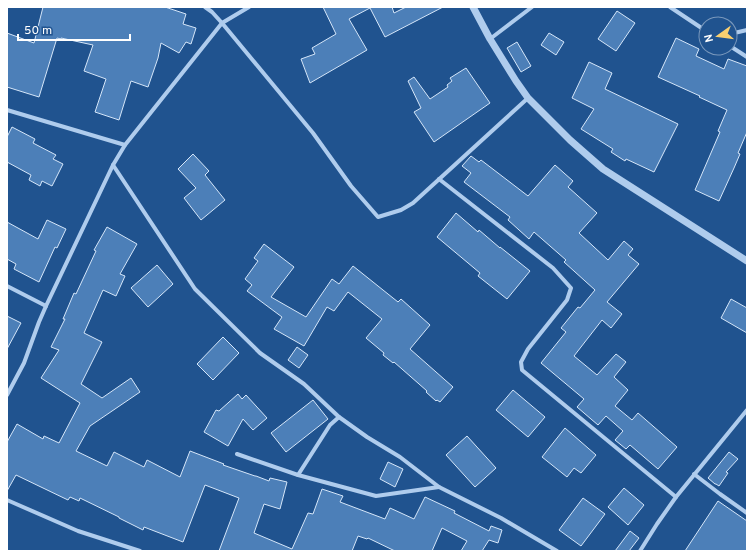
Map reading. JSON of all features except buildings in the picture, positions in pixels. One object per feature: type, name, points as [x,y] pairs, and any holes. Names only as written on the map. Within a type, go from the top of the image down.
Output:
[{"type":"street","points":[[205,7],[222,22],[313,133],[352,186],[378,216],[401,210],[413,203],[528,98]]},
{"type":"street","points":[[7,395],[24,363],[38,322],[113,165],[125,145],[222,22],[249,7]]},
{"type":"street","points":[[473,7],[490,39],[528,98],[570,140],[603,169],[747,261]]},
{"type":"street","points":[[490,39],[532,7]]},
{"type":"street","points":[[670,7],[698,26]]},
{"type":"street","points":[[738,51],[747,57]]},
{"type":"street","points":[[7,110],[125,145]]},
{"type":"street","points":[[113,165],[195,289],[260,352],[304,384],[339,417],[366,437],[400,457],[439,487],[501,518],[557,551]]},
{"type":"street","points":[[439,179],[553,268],[571,288],[567,300],[528,349],[521,362],[522,370],[676,497]]},
{"type":"street","points":[[7,286],[46,306]]},
{"type":"street","points":[[640,551],[676,497],[747,410]]},
{"type":"street","points":[[298,475],[330,425],[339,417]]},
{"type":"street","points":[[237,454],[298,475],[376,496],[439,487]]},
{"type":"street","points":[[694,474],[747,512]]},
{"type":"street","points":[[7,500],[78,531],[140,551]]}]
